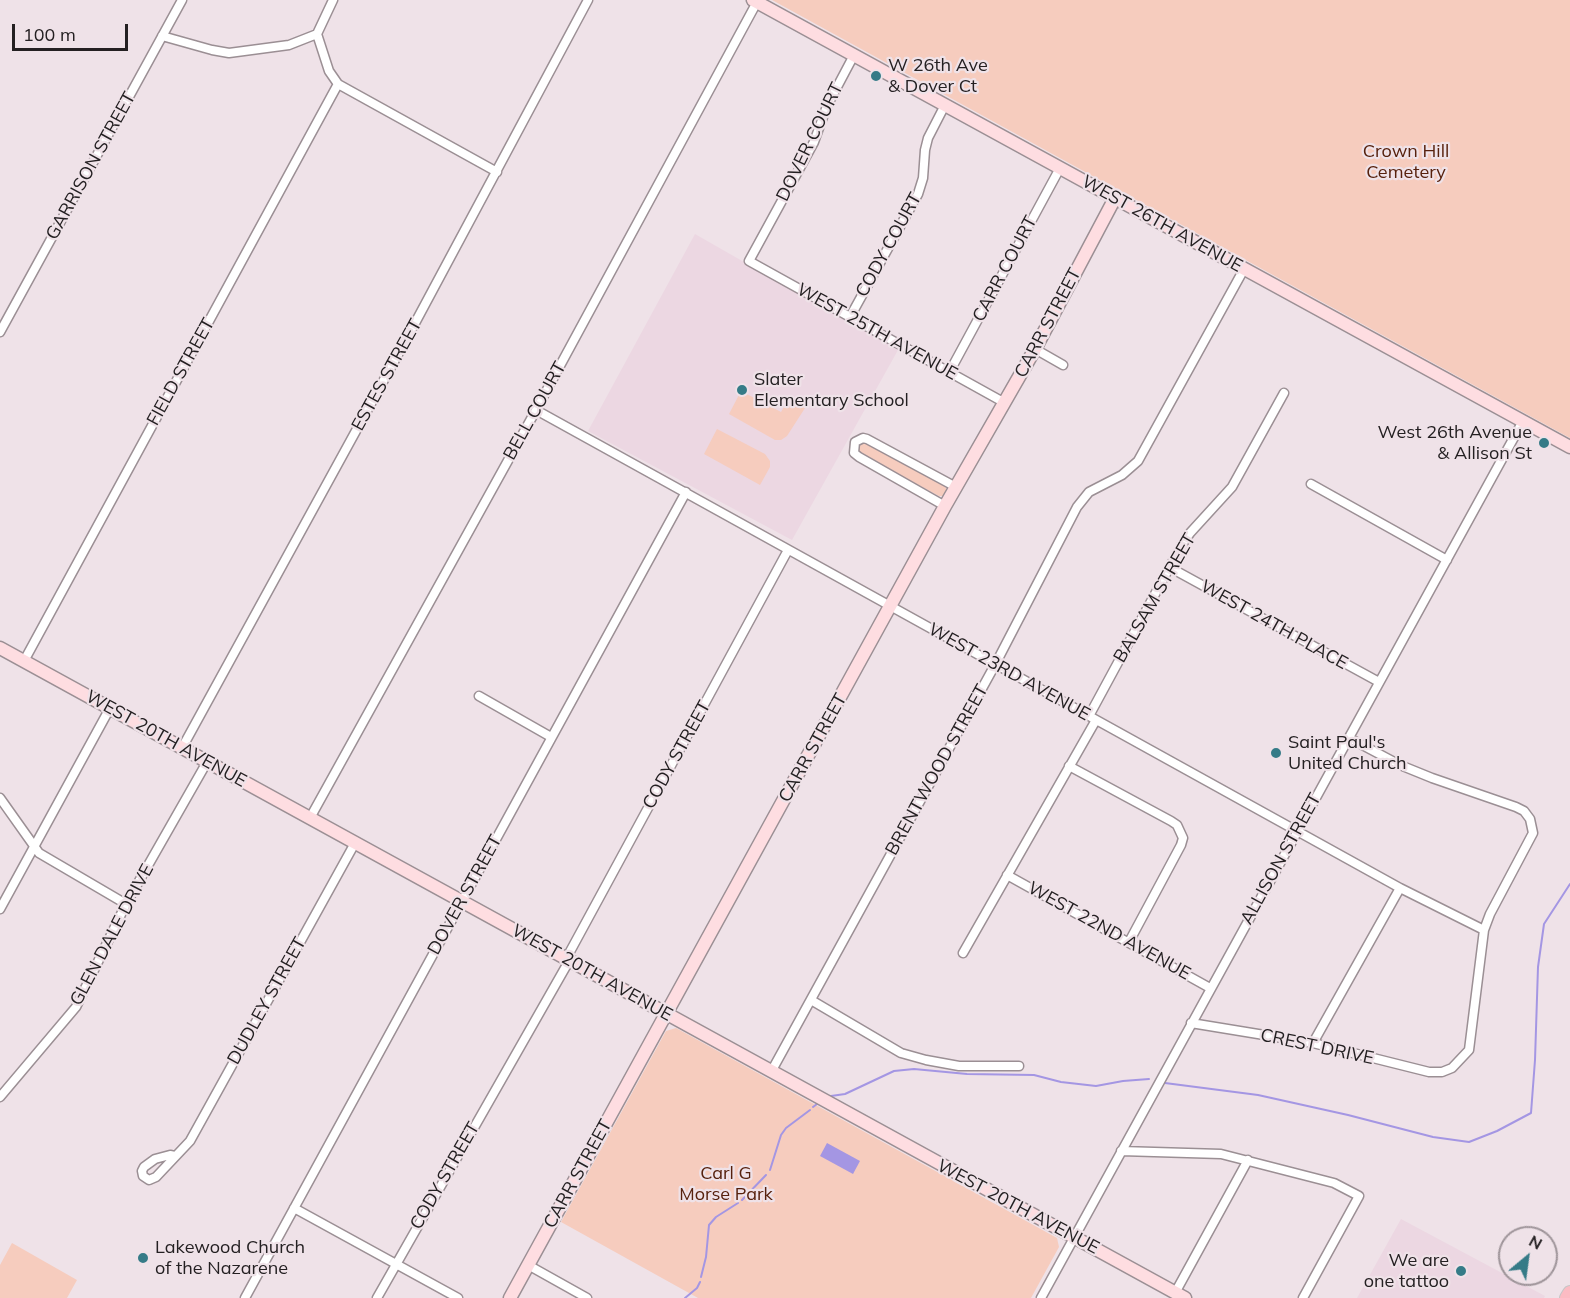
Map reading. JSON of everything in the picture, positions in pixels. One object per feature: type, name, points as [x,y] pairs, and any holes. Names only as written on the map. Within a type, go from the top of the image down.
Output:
[{"type":"main road","points":[[1568,1298],[1570,1293]]},
{"type":"street","name":"GARRISON STREET","points":[[0,332],[182,0]]},
{"type":"street","points":[[333,0],[317,34],[329,71],[338,84],[497,172]]},
{"type":"street","name":"ESTES STREET","points":[[182,748],[497,172],[588,0]]},
{"type":"street","name":"WEST 26TH AVENUE","points":[[755,1],[1570,447]]},
{"type":"street","name":"BELL COURT","points":[[310,818],[536,410],[755,1]]},
{"type":"street","points":[[162,36],[212,50],[229,52],[289,45],[317,34]]},
{"type":"street","name":"DOVER COURT","points":[[749,261],[814,142],[827,106],[854,55]]},
{"type":"street","name":"FIELD STREET","points":[[24,661],[338,84]]},
{"type":"street","name":"CODY COURT","points":[[850,317],[918,194],[924,178],[928,138],[945,105]]},
{"type":"street","name":"CARR COURT","points":[[950,371],[1060,168]]},
{"type":"street","name":"CARR STREET","points":[[510,1298],[945,506],[1035,349],[1115,198]]},
{"type":"street","name":"WEST 25TH AVENUE","points":[[749,261],[1005,403]]},
{"type":"street","name":"BRENTWOOD STREET","points":[[771,1072],[996,663],[1077,507],[1089,492],[1100,484],[1122,475],[1138,461],[1244,269]]},
{"type":"street","points":[[1035,349],[1063,365]]},
{"type":"street","name":"BALSAM STREET","points":[[963,953],[1069,766],[1169,567],[1190,534],[1232,487],[1284,393]]},
{"type":"street","name":"WEST 23RD AVENUE","points":[[536,410],[1400,888],[1484,930]]},
{"type":"street","name":"ALLISON STREET","points":[[1041,1298],[1523,421]]},
{"type":"street","points":[[945,506],[859,457],[854,453],[855,442],[863,438],[867,439],[956,487]]},
{"type":"street","points":[[1311,484],[1447,560]]},
{"type":"street","name":"DOVER STREET","points":[[245,1298],[686,492]]},
{"type":"street","name":"CODY STREET","points":[[376,1298],[568,960],[788,550]]},
{"type":"street","name":"WEST 24TH PLACE","points":[[1169,567],[1379,682]]},
{"type":"street","name":"WEST 20TH AVENUE","points":[[0,648],[1180,1295]]},
{"type":"street","points":[[479,696],[551,737]]},
{"type":"street","points":[[0,909],[110,708]]},
{"type":"street","points":[[1349,738],[1400,765],[1516,807],[1524,811],[1530,819],[1533,833],[1490,914],[1484,930]]},
{"type":"street","name":"GLEN DALE DRIVE","points":[[0,1097],[76,1007],[126,904],[207,762]]},
{"type":"street","points":[[1069,766],[1177,825],[1183,838],[1128,942]]},
{"type":"street","points":[[0,798],[39,853],[126,904]]},
{"type":"street","name":"DUDLEY STREET","points":[[175,1156],[190,1141],[200,1124],[355,843]]},
{"type":"street","name":"WEST 22ND AVENUE","points":[[1007,875],[1210,988]]},
{"type":"street","points":[[1312,1043],[1400,888]]},
{"type":"street","name":"CREST DRIVE","points":[[1191,1023],[1312,1043],[1429,1072],[1442,1072],[1458,1064],[1469,1050],[1484,930]]},
{"type":"street","points":[[811,1000],[901,1053],[959,1066],[1019,1066]]},
{"type":"street","points":[[1121,1151],[1221,1154],[1334,1183],[1359,1196],[1304,1298]]},
{"type":"street","points":[[1180,1295],[1248,1160]]},
{"type":"street","points":[[294,1208],[458,1298]]},
{"type":"street","points":[[528,1264],[587,1298]]},
{"type":"shaded area","name":"Slater Elementary School","points":[[695,234],[898,350],[792,540],[588,431]]},
{"type":"shaded area","points":[[827,1143],[860,1161],[853,1174],[820,1156]]},
{"type":"shaded area","points":[[1401,1219],[1498,1271],[1498,1286],[1526,1286],[1545,1296],[1544,1298],[1357,1298]]},
{"type":"green space","name":"Crown Hill Cemetery","points":[[772,0],[1570,0],[1570,438]]},
{"type":"green space","points":[[741,391],[781,412],[788,400],[805,408],[787,436],[781,440],[775,440],[729,414]]},
{"type":"green space","points":[[717,429],[765,454],[770,461],[770,467],[760,485],[704,454]]},
{"type":"green space","points":[[863,442],[943,485],[947,489],[943,496],[939,496],[861,454],[857,451],[857,445]]},
{"type":"green space","name":"Carl G Morse Park","points":[[676,1028],[1057,1238],[1059,1247],[1031,1298],[698,1298],[561,1222],[666,1031]]},
{"type":"green space","points":[[12,1243],[77,1280],[67,1298],[0,1298],[0,1265]]},
{"type":"waterway","points":[[1165,1083],[1258,1095],[1433,1137],[1469,1142],[1497,1131],[1531,1113],[1538,967],[1544,924],[1570,884]]},
{"type":"waterway","points":[[831,1096],[845,1094],[894,1071],[914,1069],[967,1074],[1034,1075],[1061,1082],[1096,1086],[1149,1079]]},
{"type":"waterway","points":[[813,1107],[817,1104]]},
{"type":"waterway","points":[[770,1170],[781,1135],[786,1128],[810,1110]]},
{"type":"waterway","points":[[742,1200],[766,1175]]},
{"type":"waterway","points":[[701,1277],[706,1257],[709,1225],[716,1217],[738,1203]]},
{"type":"waterway","points":[[685,1298],[697,1288],[700,1282]]},
{"type":"place","name":"W 26th Ave & Dover Ct","points":[[876,76]]},
{"type":"place","name":"Slater Elementary School","points":[[742,390]]},
{"type":"place","name":"West 26th Avenue & Allison St","points":[[1544,443]]},
{"type":"place","name":"Saint Paul's United Church","points":[[1276,753]]},
{"type":"place","name":"Lakewood Church of the Nazarene","points":[[143,1258]]},
{"type":"place","name":"We are one tattoo","points":[[1461,1271]]}]
